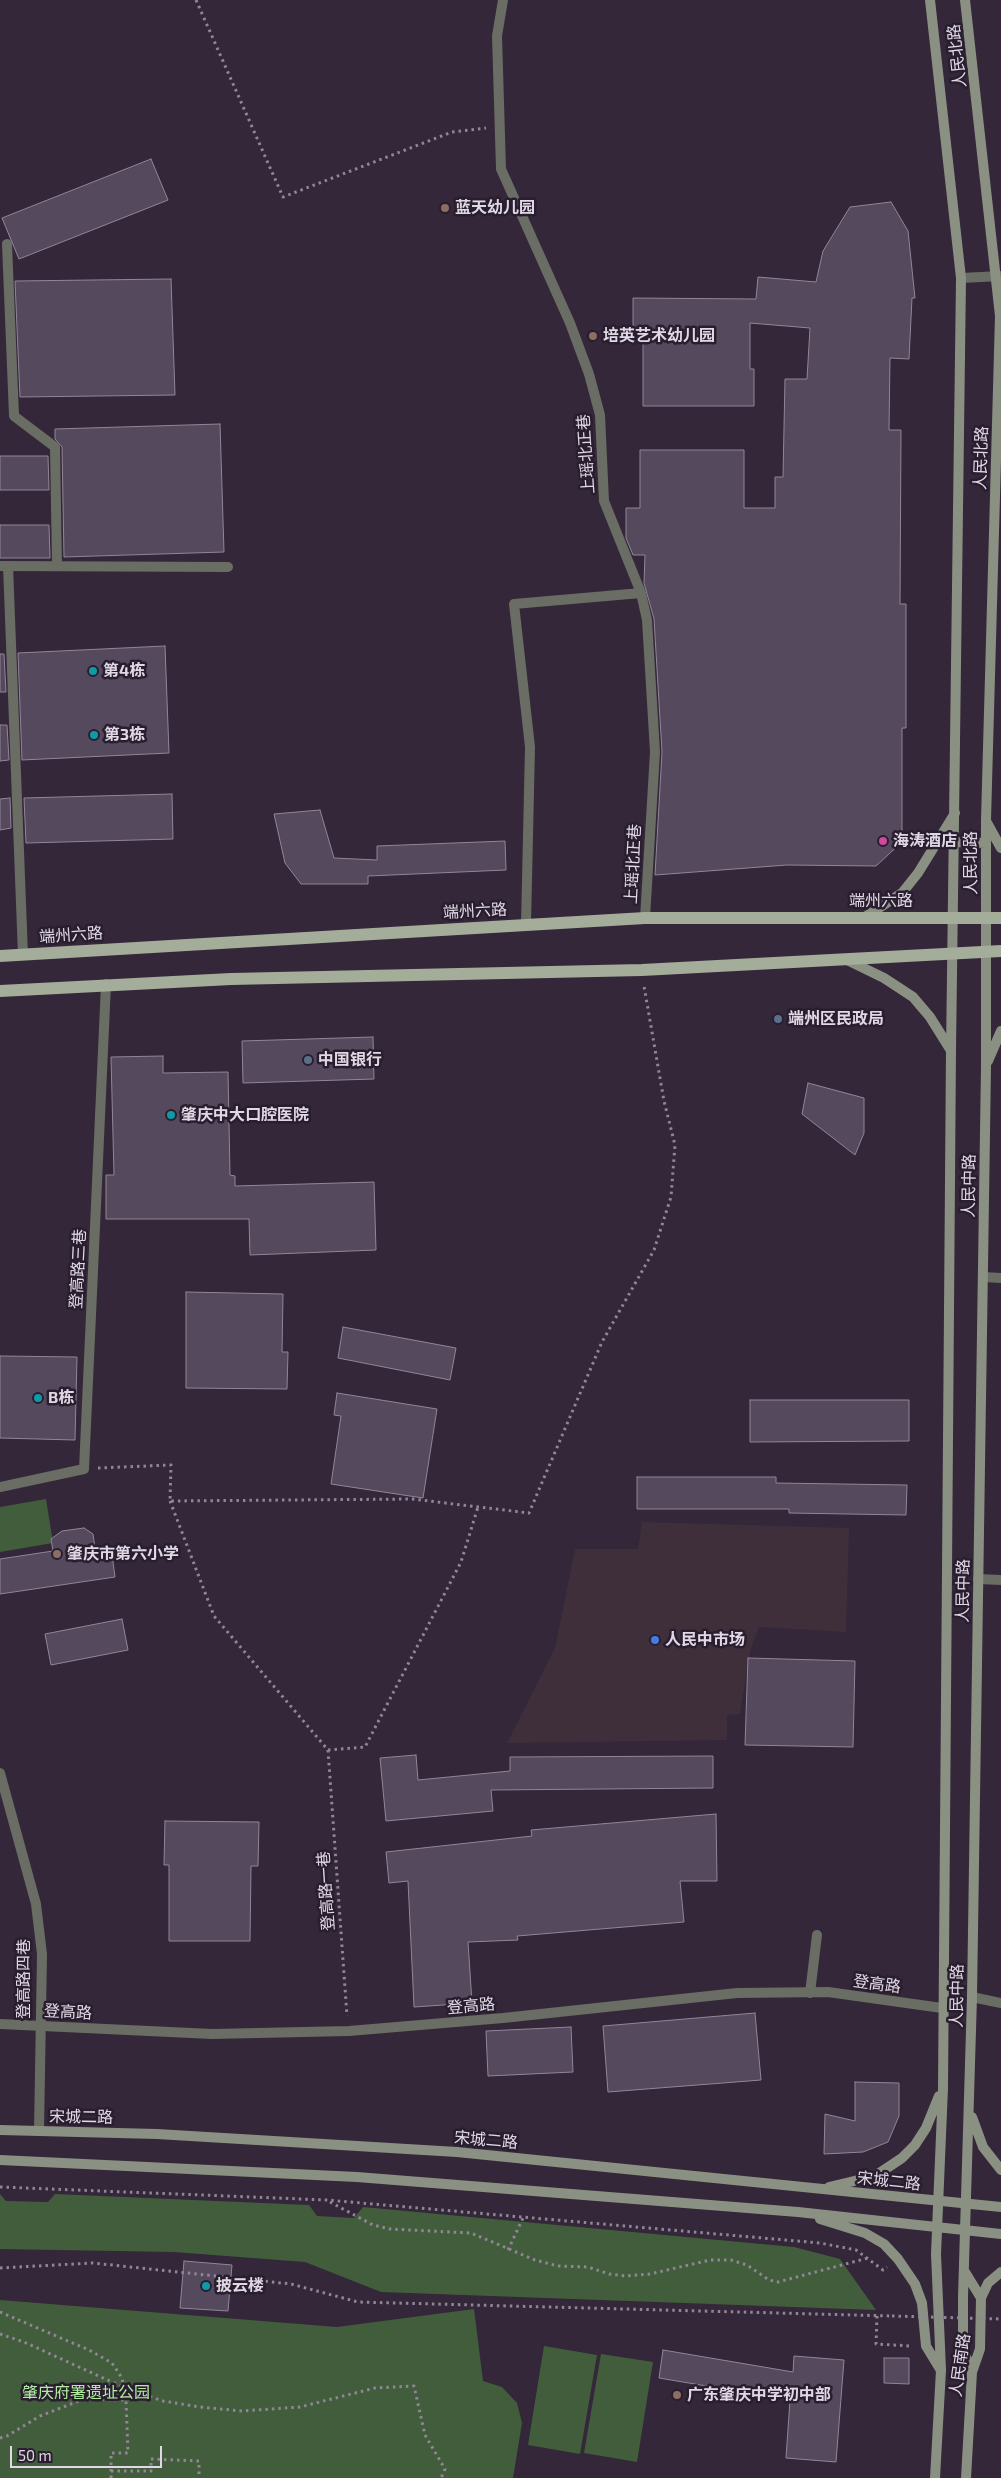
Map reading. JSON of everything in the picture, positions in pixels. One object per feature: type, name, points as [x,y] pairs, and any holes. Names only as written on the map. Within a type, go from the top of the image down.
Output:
[{"type":"main road","name":"人民北路","points":[[930,0],[961,278],[955,842],[952,953]]},
{"type":"main road","name":"人民北路","points":[[965,0],[999,276],[1000,316],[986,820],[986,952]]},
{"type":"main road","points":[[865,917],[902,893],[922,867],[955,812]]},
{"type":"main road","points":[[986,820],[1001,848]]},
{"type":"main road","points":[[955,842],[986,843]]},
{"type":"main road","name":"端州六路","points":[[0,956],[646,918],[1001,918]]},
{"type":"main road","points":[[0,991],[231,979],[642,970],[1001,951]]},
{"type":"main road","name":"人民中路","points":[[967,2230],[986,1066],[986,952]]},
{"type":"main road","name":"人民中路","points":[[937,2227],[943,2088],[942,2008],[952,953]]},
{"type":"main road","points":[[844,958],[884,978],[913,997],[930,1017],[951,1050]]},
{"type":"main road","points":[[986,1066],[1001,1031]]},
{"type":"main road","points":[[821,2189],[875,2176],[902,2158],[915,2145],[926,2128],[943,2088]]},
{"type":"main road","points":[[970,2114],[984,2147],[1001,2170]]},
{"type":"main road","name":"宋城二路","points":[[0,2130],[157,2134],[457,2152],[1001,2207]]},
{"type":"main road","points":[[0,2160],[366,2178],[798,2212],[1001,2234]]},
{"type":"main road","points":[[798,2212],[865,2233],[884,2244],[898,2259],[915,2284],[922,2302],[926,2346],[941,2370]]},
{"type":"main road","name":"人民南路","points":[[935,2478],[941,2370],[937,2227]]},
{"type":"main road","points":[[967,2230],[963,2349],[972,2372]]},
{"type":"main road","points":[[965,2272],[981,2298]]},
{"type":"main road","points":[[981,2298],[988,2283],[1001,2272]]},
{"type":"main road","name":"人民南路","points":[[966,2478],[972,2372],[980,2349],[981,2298]]},
{"type":"street","name":"上瑶北正巷","points":[[502,0],[496,36],[501,169],[570,323],[589,374],[600,416],[604,501],[641,593],[647,620],[655,752],[646,918]]},
{"type":"street","points":[[7,244],[14,416],[55,447],[57,566]]},
{"type":"street","points":[[961,278],[999,276]]},
{"type":"street","points":[[23,955],[4,566],[228,567]]},
{"type":"street","points":[[526,924],[530,747],[514,604],[641,593]]},
{"type":"street","name":"登高路三巷","points":[[84,1469],[106,984]]},
{"type":"street","points":[[982,1277],[1001,1278]]},
{"type":"street","points":[[0,1487],[84,1469]]},
{"type":"street","points":[[978,1579],[1001,1580]]},
{"type":"street","name":"登高路四巷","points":[[0,1773],[36,1904],[42,1954],[39,2026],[39,2131]]},
{"type":"street","points":[[810,1993],[817,1935]]},
{"type":"street","name":"登高路","points":[[0,2024],[212,2034],[348,2031],[503,2018],[737,1994],[828,1992],[942,2008]]},
{"type":"street","points":[[972,1997],[1001,2003]]},
{"type":"path","points":[[196,0],[283,197],[452,132],[499,126]]},
{"type":"path","points":[[170,1502],[412,1499],[529,1513],[602,1342],[654,1250],[671,1197],[675,1145],[664,1101],[642,970]]},
{"type":"path","points":[[84,1469],[171,1465],[170,1502],[214,1616],[328,1750],[365,1747],[461,1562],[478,1507]]},
{"type":"path","name":"登高路一巷","points":[[328,1750],[348,2031]]},
{"type":"path","points":[[0,2187],[327,2200],[840,2245],[856,2250],[883,2270],[898,2259]]},
{"type":"path","points":[[327,2200],[373,2225],[390,2229],[471,2233],[508,2250],[558,2266],[588,2267],[609,2274],[626,2276],[650,2274],[710,2260],[731,2260],[747,2265],[769,2280],[778,2282],[869,2258]]},
{"type":"path","points":[[508,2250],[524,2216]]},
{"type":"path","points":[[0,2268],[93,2263],[292,2284],[358,2302],[1001,2319]]},
{"type":"path","points":[[0,2312],[89,2350],[112,2363],[122,2378],[126,2400],[128,2453],[111,2453],[111,2478]]},
{"type":"path","points":[[877,2316],[876,2344],[926,2346]]},
{"type":"path","points":[[0,2334],[24,2342],[123,2387],[163,2401],[242,2411],[300,2407],[375,2388],[414,2386],[425,2435],[445,2468],[441,2478]]},
{"type":"path","points":[[0,2438],[7,2436],[40,2416],[84,2399],[126,2400]]},
{"type":"path","points":[[111,2471],[151,2471],[151,2459],[199,2461],[199,2478]]},
{"type":"shaded area","name":"人民中市场","points":[[642,1522],[849,1528],[846,1632],[759,1627],[750,1651],[740,1714],[727,1715],[727,1740],[507,1743],[555,1648],[575,1549],[638,1549]]},
{"type":"green space","points":[[46,1499],[53,1543],[0,1552],[0,1507]]},
{"type":"green space","points":[[0,2194],[6,2201],[48,2202],[55,2194],[309,2205],[317,2216],[354,2218],[363,2207],[794,2247],[840,2259],[876,2310],[381,2292],[305,2262],[174,2252],[0,2249]]},
{"type":"green space","name":"肇庆府署遗址公园","points":[[0,2300],[337,2327],[474,2309],[483,2381],[502,2387],[517,2403],[522,2423],[513,2478],[0,2478]]},
{"type":"green space","points":[[544,2346],[597,2355],[580,2454],[528,2445]]},
{"type":"green space","points":[[601,2354],[653,2362],[637,2462],[584,2453]]},
{"type":"building","points":[[151,159],[168,200],[19,259],[2,218]]},
{"type":"building","points":[[891,202],[908,231],[915,298],[912,298],[909,359],[890,358],[889,430],[901,430],[900,604],[906,604],[906,728],[902,728],[902,842],[876,866],[787,865],[655,875],[662,752],[654,619],[644,583],[645,555],[633,555],[626,538],[626,508],[640,508],[640,450],[744,450],[744,508],[775,508],[775,477],[783,477],[785,379],[807,379],[810,328],[750,323],[750,369],[754,369],[754,406],[643,406],[643,341],[633,341],[633,298],[756,299],[758,277],[816,282],[823,251],[850,207]]},
{"type":"building","points":[[171,279],[175,395],[20,397],[15,281]]},
{"type":"building","points":[[220,424],[224,552],[64,557],[62,447],[55,439],[55,429]]},
{"type":"building","points":[[0,456],[48,456],[49,490],[0,490]]},
{"type":"building","points":[[0,525],[49,525],[50,558],[0,558]]},
{"type":"building","points":[[165,646],[169,753],[22,760],[18,653]]},
{"type":"building","points":[[0,654],[4,654],[6,692],[0,692]]},
{"type":"building","points":[[0,725],[7,725],[9,760],[0,761]]},
{"type":"building","points":[[172,794],[173,839],[26,843],[24,798]]},
{"type":"building","points":[[10,798],[11,828],[0,830],[0,799]]},
{"type":"building","points":[[320,810],[334,858],[377,860],[377,846],[505,841],[506,870],[368,876],[368,884],[301,884],[285,863],[274,814]]},
{"type":"building","name":"中国银行","points":[[373,1037],[374,1079],[243,1083],[242,1041]]},
{"type":"building","points":[[163,1056],[163,1073],[228,1072],[230,1175],[235,1176],[235,1186],[374,1182],[376,1250],[250,1255],[249,1219],[106,1219],[106,1175],[114,1175],[111,1057]]},
{"type":"building","points":[[808,1083],[864,1098],[864,1133],[855,1155],[802,1114]]},
{"type":"building","points":[[186,1292],[283,1294],[282,1352],[288,1352],[287,1389],[186,1388]]},
{"type":"building","points":[[343,1327],[456,1348],[450,1380],[338,1358]]},
{"type":"building","name":"B栋","points":[[0,1356],[77,1357],[75,1440],[0,1438]]},
{"type":"building","points":[[337,1393],[437,1409],[423,1498],[331,1484],[341,1416],[334,1415]]},
{"type":"building","points":[[750,1400],[909,1400],[909,1441],[750,1442]]},
{"type":"building","points":[[637,1477],[776,1477],[776,1483],[907,1485],[906,1515],[789,1513],[789,1509],[637,1509]]},
{"type":"building","points":[[84,1528],[93,1534],[95,1549],[111,1547],[115,1577],[0,1594],[0,1559],[53,1551],[51,1539],[62,1531]]},
{"type":"building","points":[[122,1619],[128,1650],[51,1665],[45,1634]]},
{"type":"building","points":[[748,1658],[855,1661],[853,1747],[745,1745]]},
{"type":"building","points":[[416,1755],[418,1780],[510,1771],[510,1757],[713,1756],[713,1788],[491,1790],[493,1811],[386,1821],[380,1758]]},
{"type":"building","points":[[716,1814],[717,1881],[680,1881],[684,1922],[517,1936],[518,1940],[468,1942],[472,2003],[414,2007],[408,1881],[389,1883],[386,1852],[532,1836],[531,1830]]},
{"type":"building","points":[[165,1821],[259,1822],[258,1866],[251,1866],[250,1941],[169,1941],[169,1865],[164,1865]]},
{"type":"building","points":[[755,2013],[761,2080],[608,2092],[603,2026]]},
{"type":"building","points":[[571,2027],[573,2072],[488,2076],[486,2031]]},
{"type":"building","points":[[855,2082],[899,2083],[899,2116],[888,2142],[863,2152],[824,2154],[825,2114],[855,2121]]},
{"type":"building","name":"披云楼","points":[[184,2261],[232,2265],[228,2311],[180,2308]]},
{"type":"building","points":[[663,2350],[793,2372],[794,2356],[844,2360],[836,2462],[786,2458],[790,2400],[659,2378]]},
{"type":"building","points":[[884,2358],[909,2358],[909,2384],[884,2383]]},
{"type":"place","name":"蓝天幼儿园","points":[[445,208]]},
{"type":"place","name":"培英艺术幼儿园","points":[[593,336]]},
{"type":"place","name":"第4栋","points":[[93,671]]},
{"type":"place","name":"第3栋","points":[[94,735]]},
{"type":"place","name":"海涛酒店","points":[[883,841]]},
{"type":"place","name":"端州区民政局","points":[[778,1019]]},
{"type":"place","name":"中国银行","points":[[308,1060]]},
{"type":"place","name":"肇庆中大口腔医院","points":[[171,1115]]},
{"type":"place","name":"B栋","points":[[38,1398]]},
{"type":"place","name":"肇庆市第六小学","points":[[57,1554]]},
{"type":"place","name":"人民中市场","points":[[655,1640]]},
{"type":"place","name":"披云楼","points":[[206,2286]]},
{"type":"place","name":"广东肇庆中学初中部","points":[[677,2395]]}]
